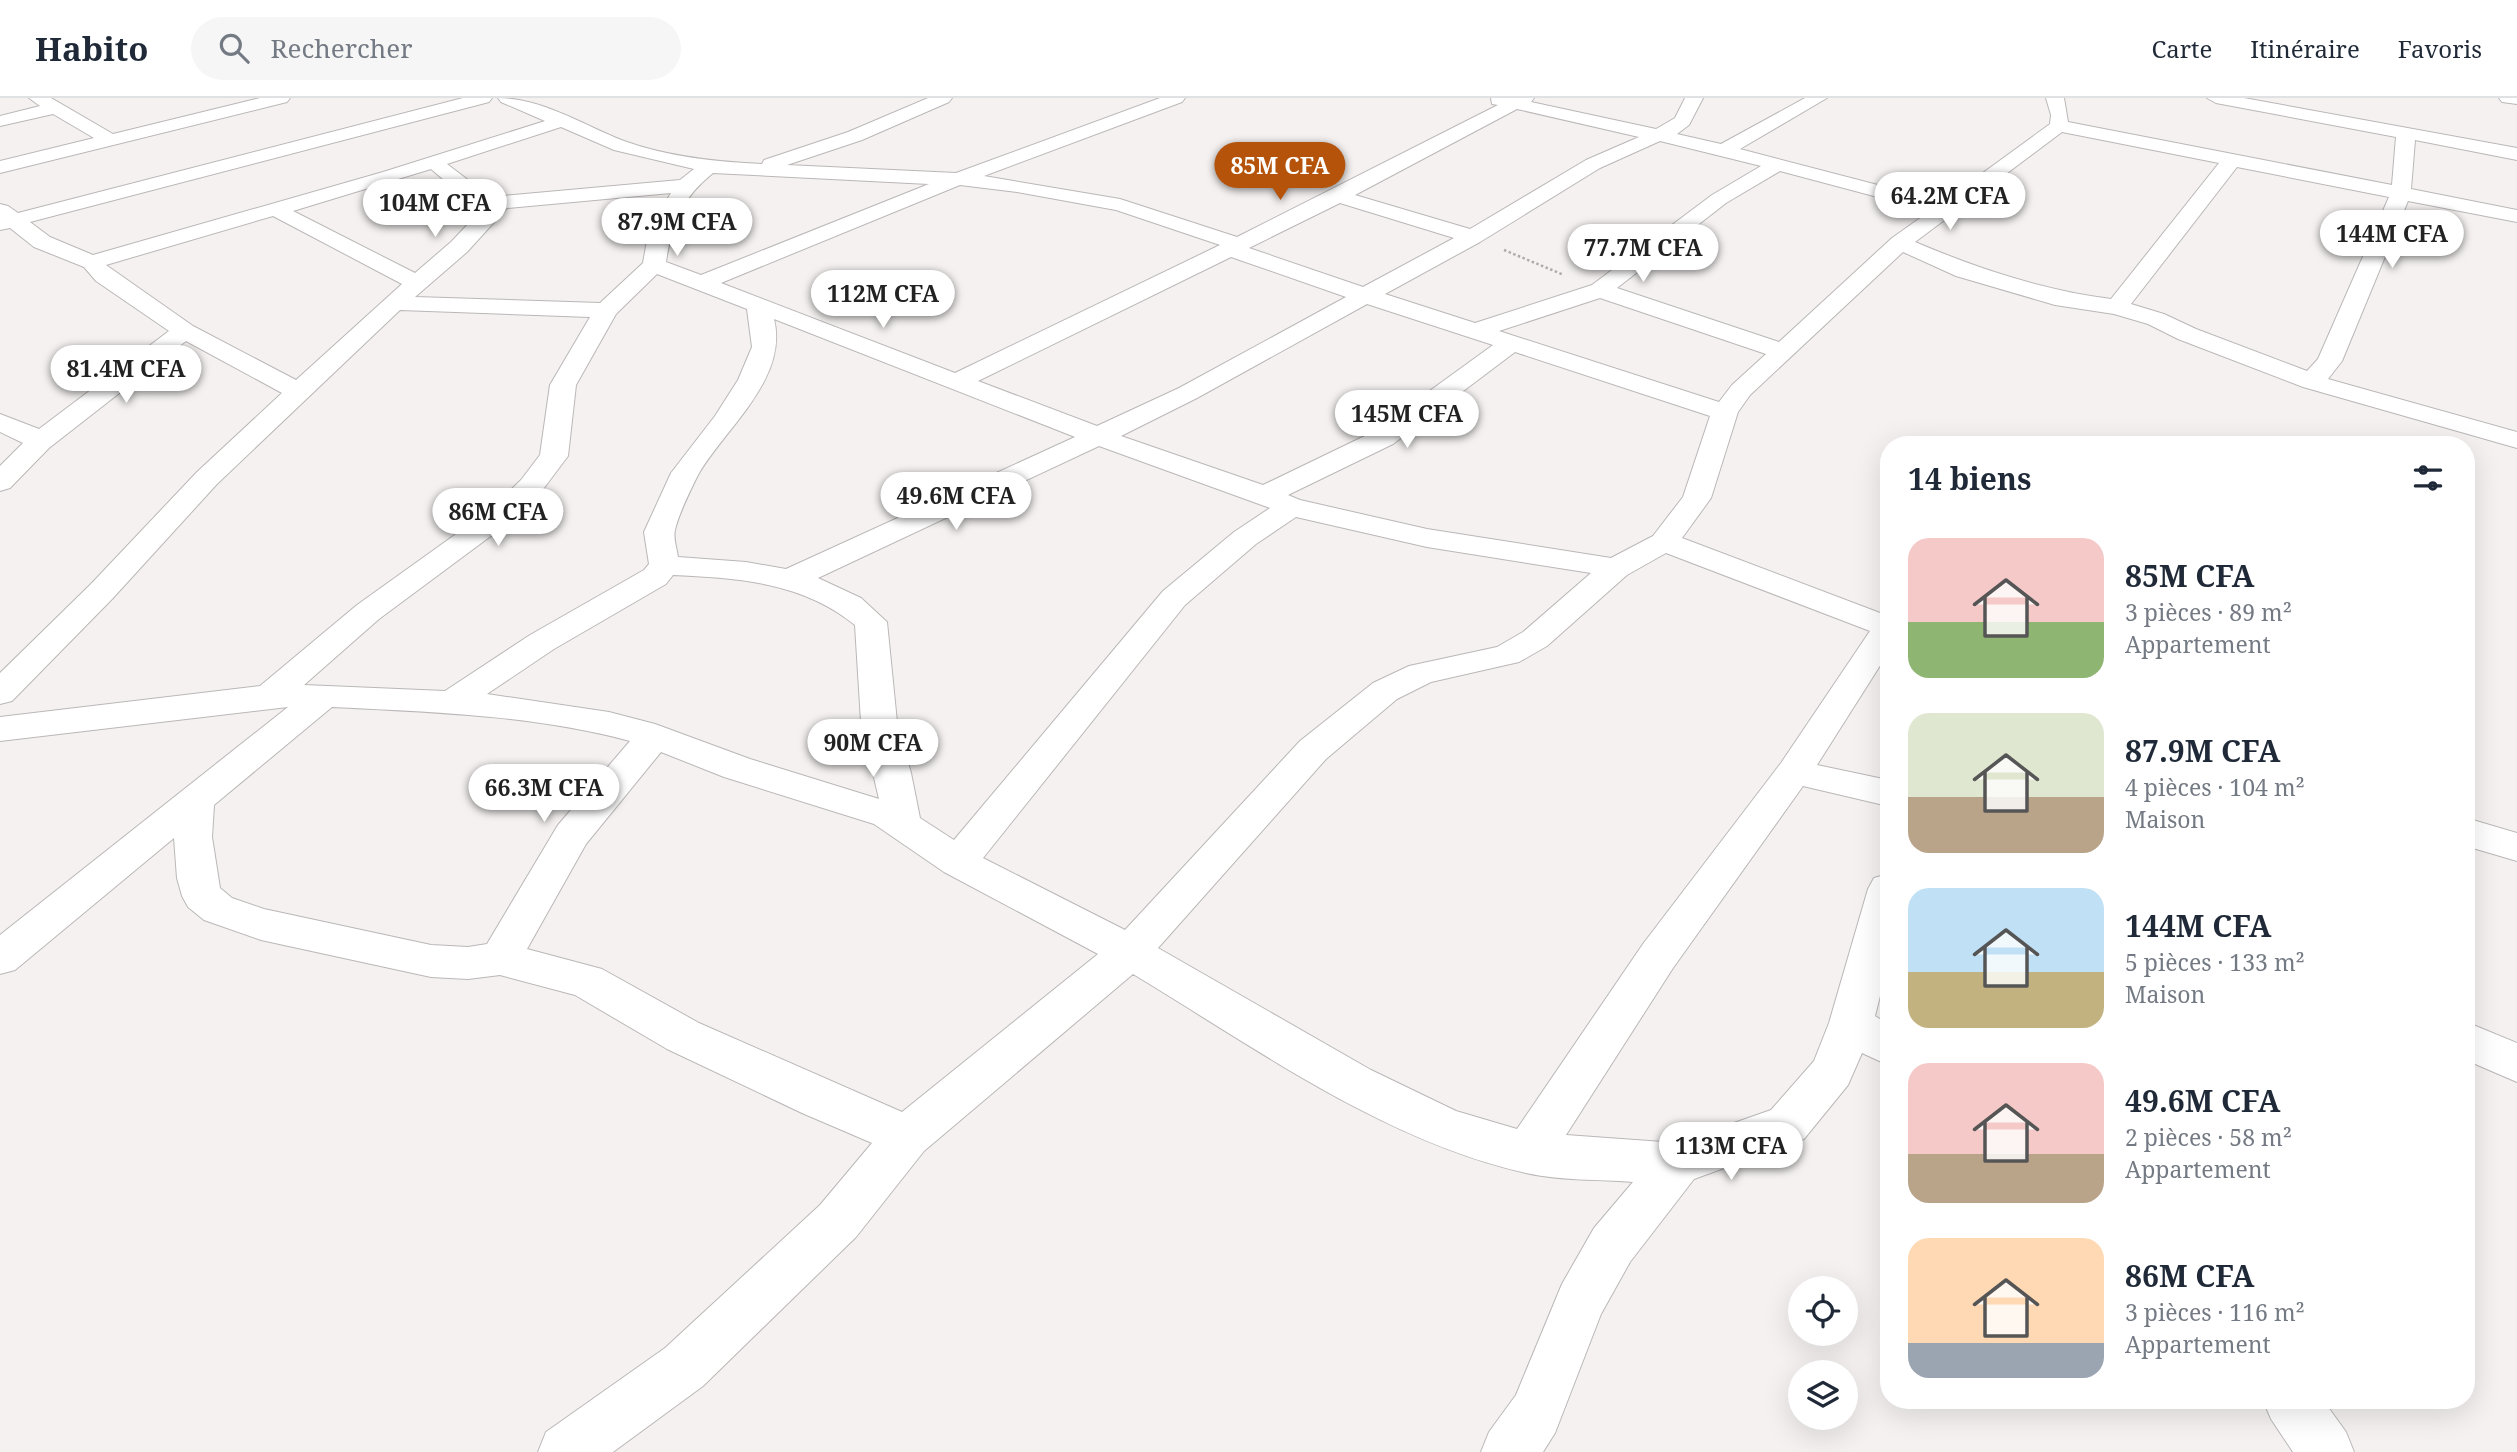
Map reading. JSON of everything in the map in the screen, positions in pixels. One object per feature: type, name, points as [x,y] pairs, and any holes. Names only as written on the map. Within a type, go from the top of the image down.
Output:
[{"type":"street","points":[[38,98],[109,139]]},
{"type":"street","points":[[5,218],[483,98]]},
{"type":"street","points":[[507,98],[621,146],[709,167],[958,179],[1086,197],[1121,205],[1364,295],[1725,412]]},
{"type":"street","points":[[753,170],[855,135],[943,98]]},
{"type":"street","points":[[1490,98],[1519,101],[1655,136],[1724,150],[1946,209]]},
{"type":"street","points":[[790,579],[946,509],[1206,384],[1472,237],[1593,164],[1675,128],[1683,121],[1694,98]]},
{"type":"street","points":[[1724,150],[1818,98]]},
{"type":"street","points":[[2055,98],[2060,115],[2059,126]]},
{"type":"street","points":[[2216,98],[2517,153]]},
{"type":"street","points":[[2508,98],[2517,99]]},
{"type":"street","points":[[0,167],[273,99]]},
{"type":"street","points":[[701,283],[958,179],[1168,99]]},
{"type":"street","points":[[956,382],[1338,196],[1519,101]]},
{"type":"street","points":[[0,121],[55,108]]},
{"type":"street","points":[[92,262],[434,162],[562,121]]},
{"type":"street","points":[[566,1452],[684,1367],[838,1221],[907,1136],[1130,952],[1313,750],[1385,691],[1421,674],[1507,655],[1535,639],[1616,568],[1664,542],[1697,498],[1725,412],[1741,390],[1900,243],[2059,126],[2517,216]]},
{"type":"street","points":[[2312,382],[2330,361],[2401,192],[2406,133]]},
{"type":"street","points":[[2117,307],[2232,160]]},
{"type":"street","points":[[434,162],[454,182],[476,195],[501,202],[685,186]]},
{"type":"street","points":[[1475,331],[1600,290],[1719,199],[1779,164]]},
{"type":"street","points":[[270,696],[368,612],[501,515],[531,486],[554,456],[561,420],[562,384],[606,310],[654,265],[660,229],[685,186],[709,167]]},
{"type":"street","points":[[1338,196],[1472,237]]},
{"type":"street","points":[[0,693],[102,591],[207,478],[394,303],[459,247],[501,202]]},
{"type":"street","points":[[274,209],[417,283]]},
{"type":"street","points":[[5,218],[42,242],[92,262],[104,275],[162,313],[184,331],[299,392]]},
{"type":"street","points":[[1900,243],[1964,271],[2063,300],[2117,307],[2312,382],[2517,440]]},
{"type":"street","points":[[654,265],[1167,463],[1278,501],[1427,538],[1616,568]]},
{"type":"street","points":[[1600,290],[1781,351]]},
{"type":"street","points":[[394,303],[606,310]]},
{"type":"street","points":[[452,702],[542,642],[655,577],[664,565],[659,532],[685,473],[726,419],[751,380],[764,347],[763,324],[758,305]]},
{"type":"street","points":[[0,482],[39,442],[184,331]]},
{"type":"street","points":[[958,862],[1174,598],[1245,538],[1278,501],[1383,438],[1511,343]]},
{"type":"street","points":[[0,422],[29,434],[39,442]]},
{"type":"street","points":[[1664,542],[1880,625]]},
{"type":"street","points":[[664,565],[729,568],[790,579],[826,592],[856,608],[871,622],[878,722],[894,773],[902,825]]},
{"type":"street","points":[[1528,1153],[1658,956],[1794,772],[1880,640]]},
{"type":"street","points":[[0,729],[270,696],[324,696],[452,702],[511,708],[608,724],[655,736],[737,768],[887,815],[958,862],[1130,952],[1355,1084],[1445,1128],[1528,1153],[1678,1164],[1787,1125],[1832,1072],[1870,1035],[1880,954]]},
{"type":"street","points":[[0,958],[324,696]]},
{"type":"street","points":[[500,959],[572,835],[601,797],[655,736]]},
{"type":"street","points":[[1794,772],[1880,791]]},
{"type":"street","points":[[196,800],[193,837],[197,878],[202,896],[218,909],[261,924],[432,961],[468,963],[500,959],[587,981],[683,1036],[818,1099],[907,1136]]},
{"type":"street","points":[[2475,835],[2517,847]]},
{"type":"street","points":[[2475,1044],[2517,1063]]},
{"type":"street","points":[[1509,1452],[1536,1414],[1580,1302],[1612,1245],[1678,1164]]},
{"type":"street","points":[[2296,1409],[2326,1452]]},
{"type":"path","points":[[1472,237],[1600,290]]}]
